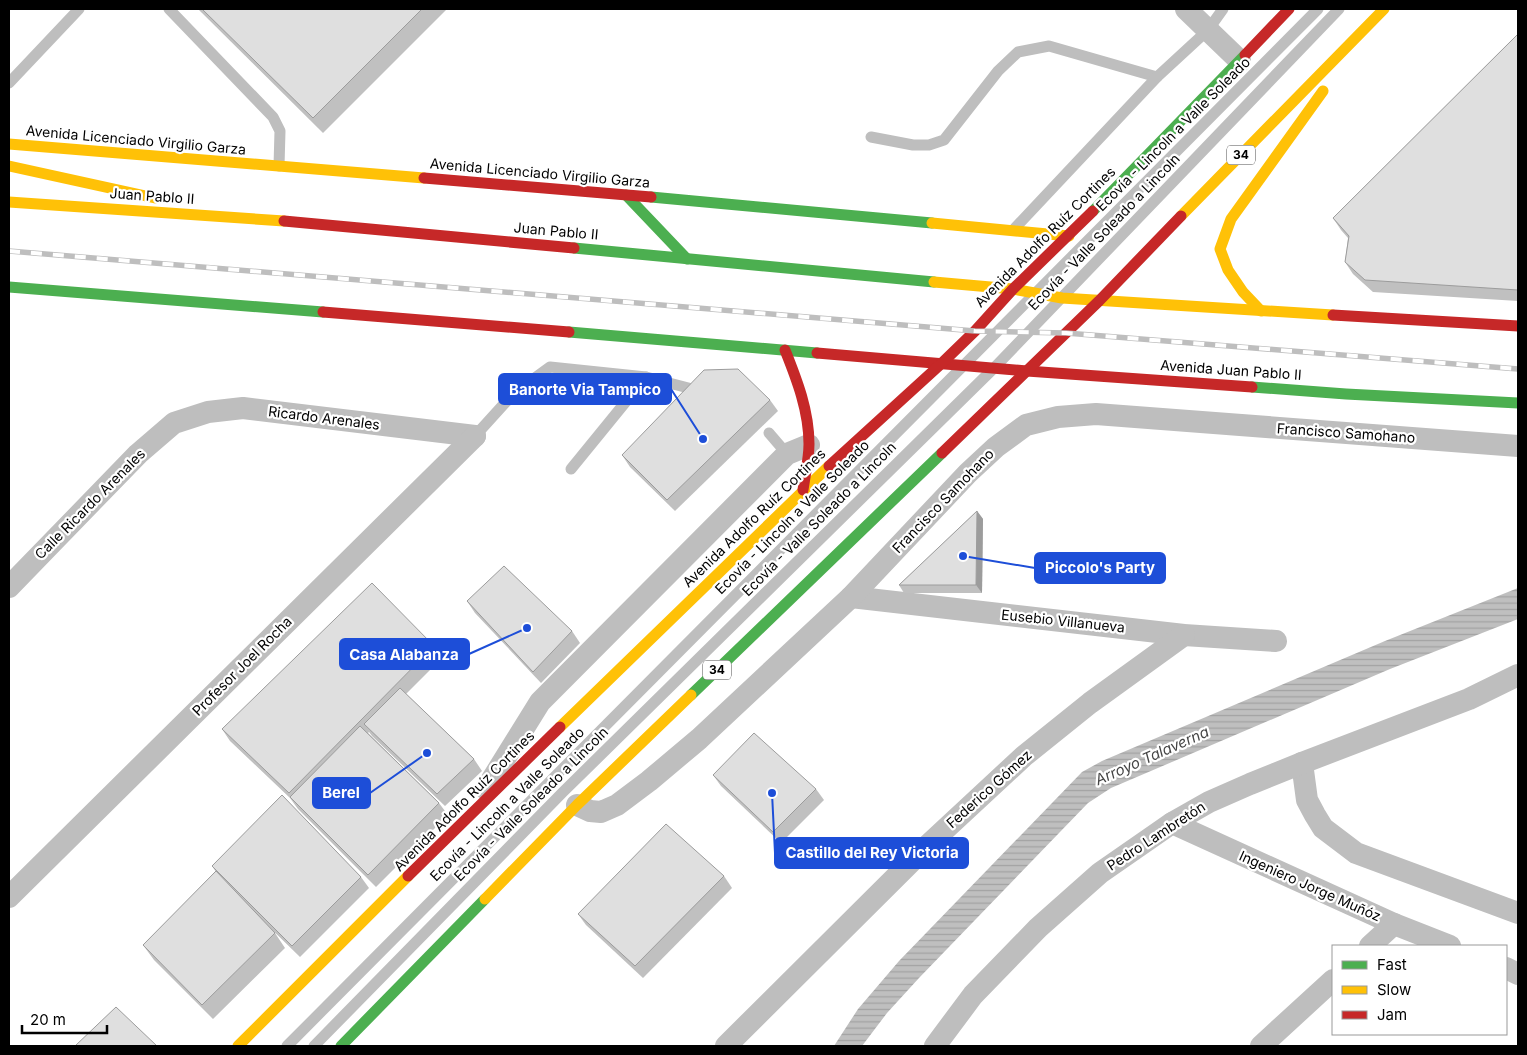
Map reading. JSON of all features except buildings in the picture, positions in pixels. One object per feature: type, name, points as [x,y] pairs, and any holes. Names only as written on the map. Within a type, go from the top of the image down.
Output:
[{"type":"main road","name":"Avenida Adolfo Ruíz Cortines","points":[[238,1046],[471,813],[803,490],[975,331],[1013,289],[1068,236],[1289,9]]},
{"type":"main road","points":[[1261,311],[1243,292],[1228,270],[1220,249],[1231,219],[1384,9]]},
{"type":"main road","name":"34","points":[[341,1046],[577,806],[1099,301],[1384,9]]},
{"type":"main road","name":"Avenida Licenciado Virgilio Garza","points":[[9,144],[626,195],[1068,236]]},
{"type":"main road","points":[[9,166],[252,218]]},
{"type":"main road","points":[[626,195],[687,259]]},
{"type":"main road","name":"Juan Pablo II","points":[[9,202],[252,218],[1013,289],[1062,298],[1099,301]]},
{"type":"main road","points":[[9,287],[942,363]]},
{"type":"main road","points":[[1099,301],[1518,326]]},
{"type":"main road","points":[[785,350],[800,388],[806,413],[809,445],[803,490]]},
{"type":"main road","name":"Avenida Juan Pablo II","points":[[942,363],[1346,394],[1518,403]]},
{"type":"street","points":[[1186,9],[1240,61]]},
{"type":"street","name":"Ricardo Arenales","points":[[174,423],[208,412],[243,408],[475,436]]},
{"type":"street","name":"Francisco Samohano","points":[[577,806],[590,811],[601,812],[617,805],[699,739],[851,597],[996,446],[1026,424],[1058,417],[1096,414],[1518,446]]},
{"type":"street","name":"Calle Ricardo Arenales","points":[[9,587],[138,454],[174,423]]},
{"type":"street","name":"Profesor Joel Rocha","points":[[9,896],[475,436]]},
{"type":"street","points":[[471,813],[540,702],[787,454],[809,445]]},
{"type":"street","name":"Eusebio Villanueva","points":[[851,597],[1184,635],[1276,641]]},
{"type":"street","name":"Federico Gómez","points":[[726,1046],[926,847],[1024,756],[1090,703],[1184,635]]},
{"type":"street","name":"Pedro Lambretón","points":[[935,1046],[973,995],[1038,928],[1100,873],[1172,823],[1209,802],[1302,763],[1469,699],[1518,675]]},
{"type":"street","points":[[1302,763],[1307,800],[1315,816],[1323,828],[1356,853],[1518,913]]},
{"type":"street","name":"Ingeniero Jorge Muñóz","points":[[1172,823],[1394,924],[1447,945]]},
{"type":"street","points":[[1371,945],[1394,924]]},
{"type":"street","points":[[1261,1046],[1332,981]]},
{"type":"lane","points":[[9,83],[79,9]]},
{"type":"lane","points":[[169,9],[273,117],[280,131],[279,167]]},
{"type":"lane","points":[[1012,231],[1157,77],[1208,30],[1223,9]]},
{"type":"lane","name":"Ecovía - Lincoln a Valle Soleado","points":[[287,1046],[1318,9]]},
{"type":"lane","name":"Ecovía - Valle Soleado a Lincoln","points":[[314,1046],[570,785],[994,367],[1339,9]]},
{"type":"lane","points":[[871,137],[929,145],[944,140],[998,71],[1018,52],[1049,46],[1157,77]]},
{"type":"lane","points":[[475,436],[504,404],[550,367],[646,377],[702,391]]},
{"type":"lane","points":[[571,469],[646,377]]},
{"type":"lane","points":[[769,433],[787,454]]},
{"type":"water","name":"Arroyo Talaverna","points":[[1518,588],[1518,619],[1390,669],[1111,788],[1088,803],[919,978],[887,1013],[862,1046],[834,1046],[858,1009],[899,961],[1082,772],[1102,761],[1385,641]]},
{"type":"railway","points":[[9,251],[975,331],[1066,333],[1518,369]]},
{"type":"traffic: fast","points":[[1093,211],[1245,55]]},
{"type":"traffic: fast","points":[[626,195],[687,259]]},
{"type":"traffic: fast","points":[[651,197],[932,223]]},
{"type":"traffic: fast","points":[[574,248],[934,282]]},
{"type":"traffic: fast","points":[[9,287],[323,312]]},
{"type":"traffic: fast","points":[[569,332],[817,353]]},
{"type":"traffic: fast","points":[[1252,387],[1518,403]]},
{"type":"traffic: fast","points":[[691,695],[942,453]]},
{"type":"traffic: fast","points":[[341,1046],[485,899]]},
{"type":"traffic: slow","points":[[1181,216],[1384,9]]},
{"type":"traffic: slow","points":[[1261,311],[1243,292],[1228,270],[1220,249],[1231,219],[1323,91]]},
{"type":"traffic: slow","points":[[9,144],[424,178]]},
{"type":"traffic: slow","points":[[9,166],[155,198]]},
{"type":"traffic: slow","points":[[9,202],[284,221]]},
{"type":"traffic: slow","points":[[932,223],[1069,236]]},
{"type":"traffic: slow","points":[[934,282],[1013,289],[1062,298],[1333,315]]},
{"type":"traffic: slow","points":[[560,727],[829,466]]},
{"type":"traffic: slow","points":[[485,899],[577,805],[691,695]]},
{"type":"traffic: slow","points":[[238,1046],[408,876]]},
{"type":"traffic: jam","points":[[1245,55],[1289,9]]},
{"type":"traffic: jam","points":[[424,178],[651,197]]},
{"type":"traffic: jam","points":[[829,466],[942,363],[975,331],[1013,289],[1093,211]]},
{"type":"traffic: jam","points":[[942,453],[1099,301],[1181,216]]},
{"type":"traffic: jam","points":[[284,221],[574,248]]},
{"type":"traffic: jam","points":[[323,312],[569,332]]},
{"type":"traffic: jam","points":[[1333,315],[1518,326]]},
{"type":"traffic: jam","points":[[785,350],[798,384],[807,420],[809,450],[803,490]]},
{"type":"traffic: jam","points":[[817,353],[1027,371],[1252,387]]},
{"type":"traffic: jam","points":[[408,876],[560,727]]},
{"type":"place","name":"Banorte Via Tampico","points":[[703,439]]},
{"type":"place","name":"Piccolo's Party","points":[[963,556]]},
{"type":"place","name":"Casa Alabanza","points":[[527,628]]},
{"type":"place","name":"Berel","points":[[427,753]]},
{"type":"place","name":"Castillo del Rey Victoria","points":[[772,793]]}]
